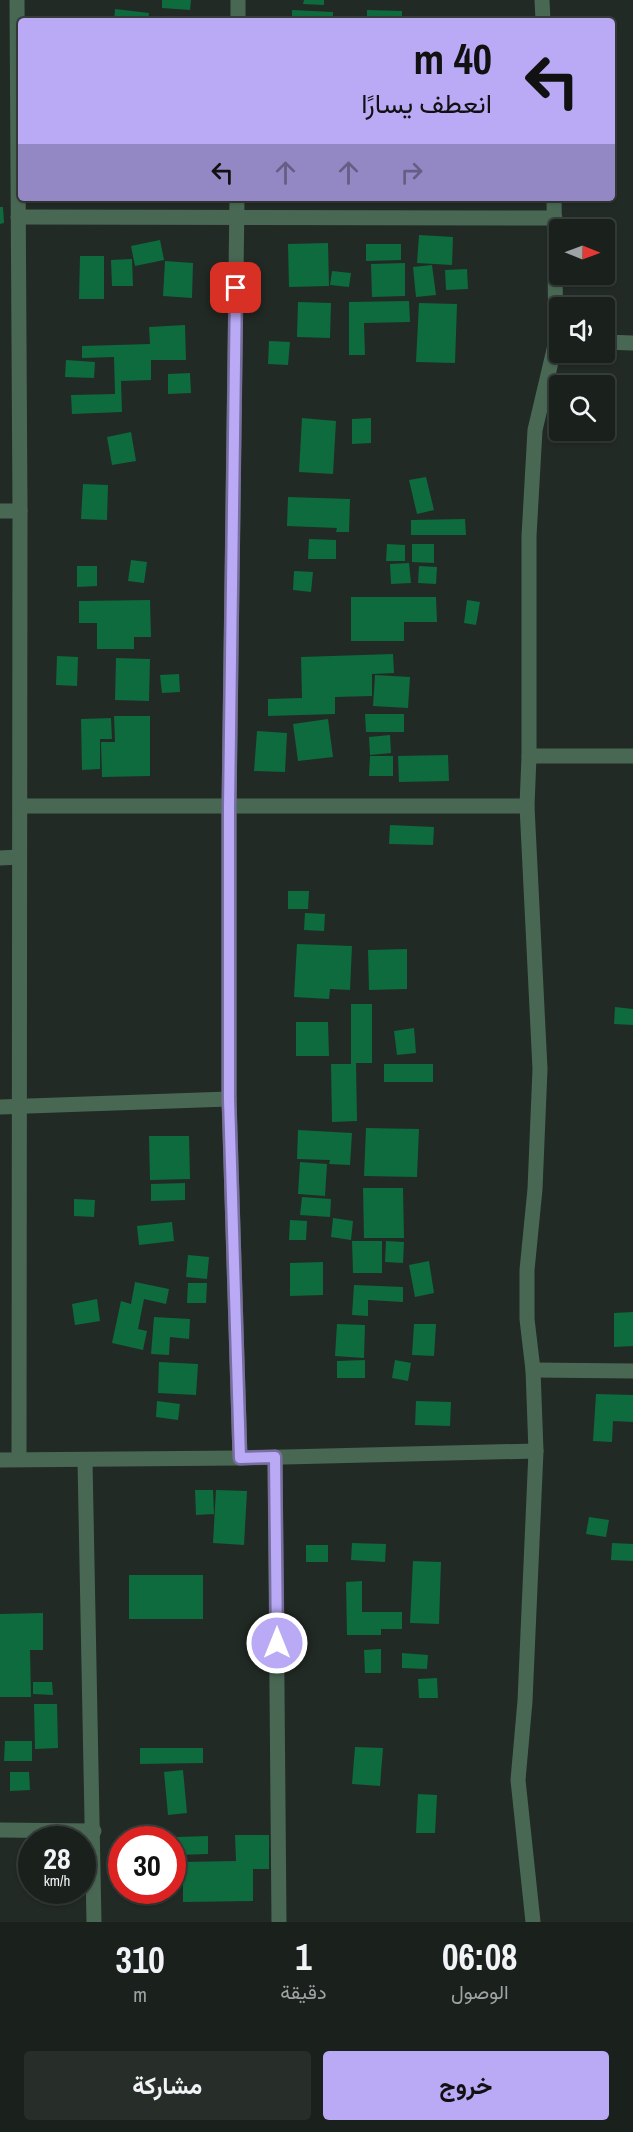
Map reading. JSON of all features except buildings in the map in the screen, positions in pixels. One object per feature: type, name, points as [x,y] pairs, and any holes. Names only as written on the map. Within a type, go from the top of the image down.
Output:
[{"type":"street","points":[[17,0],[20,511],[19,1459]]},
{"type":"street","points":[[238,0],[238,18]]},
{"type":"street","points":[[542,0],[543,18]]},
{"type":"street","points":[[237,201],[229,807],[229,1099],[240,1458]]},
{"type":"street","points":[[554,201],[557,297]]},
{"type":"street","points":[[18,217],[555,218]]},
{"type":"street","points":[[615,342],[633,343]]},
{"type":"street","points":[[533,1922],[518,1780],[525,1701],[536,1451],[533,1371],[527,1319],[527,1270],[535,1189],[540,1069],[527,806],[529,756],[528,536],[535,430],[552,363]]},
{"type":"street","points":[[0,511],[20,511]]},
{"type":"street","points":[[529,756],[633,756]]},
{"type":"street","points":[[20,806],[527,806]]},
{"type":"street","points":[[0,858],[18,857]]},
{"type":"street","points":[[0,1107],[229,1099]]},
{"type":"street","points":[[533,1371],[633,1371]]},
{"type":"street","points":[[0,1461],[536,1451]]},
{"type":"street","points":[[275,1457],[279,1922]]},
{"type":"street","points":[[85,1461],[94,1826]]},
{"type":"street","points":[[0,1830],[18,1830]]},
{"type":"street","points":[[94,1904],[94,1922]]},
{"type":"route","points":[[236,288],[229,807],[229,1099],[240,1458],[275,1457],[277,1643]]}]
